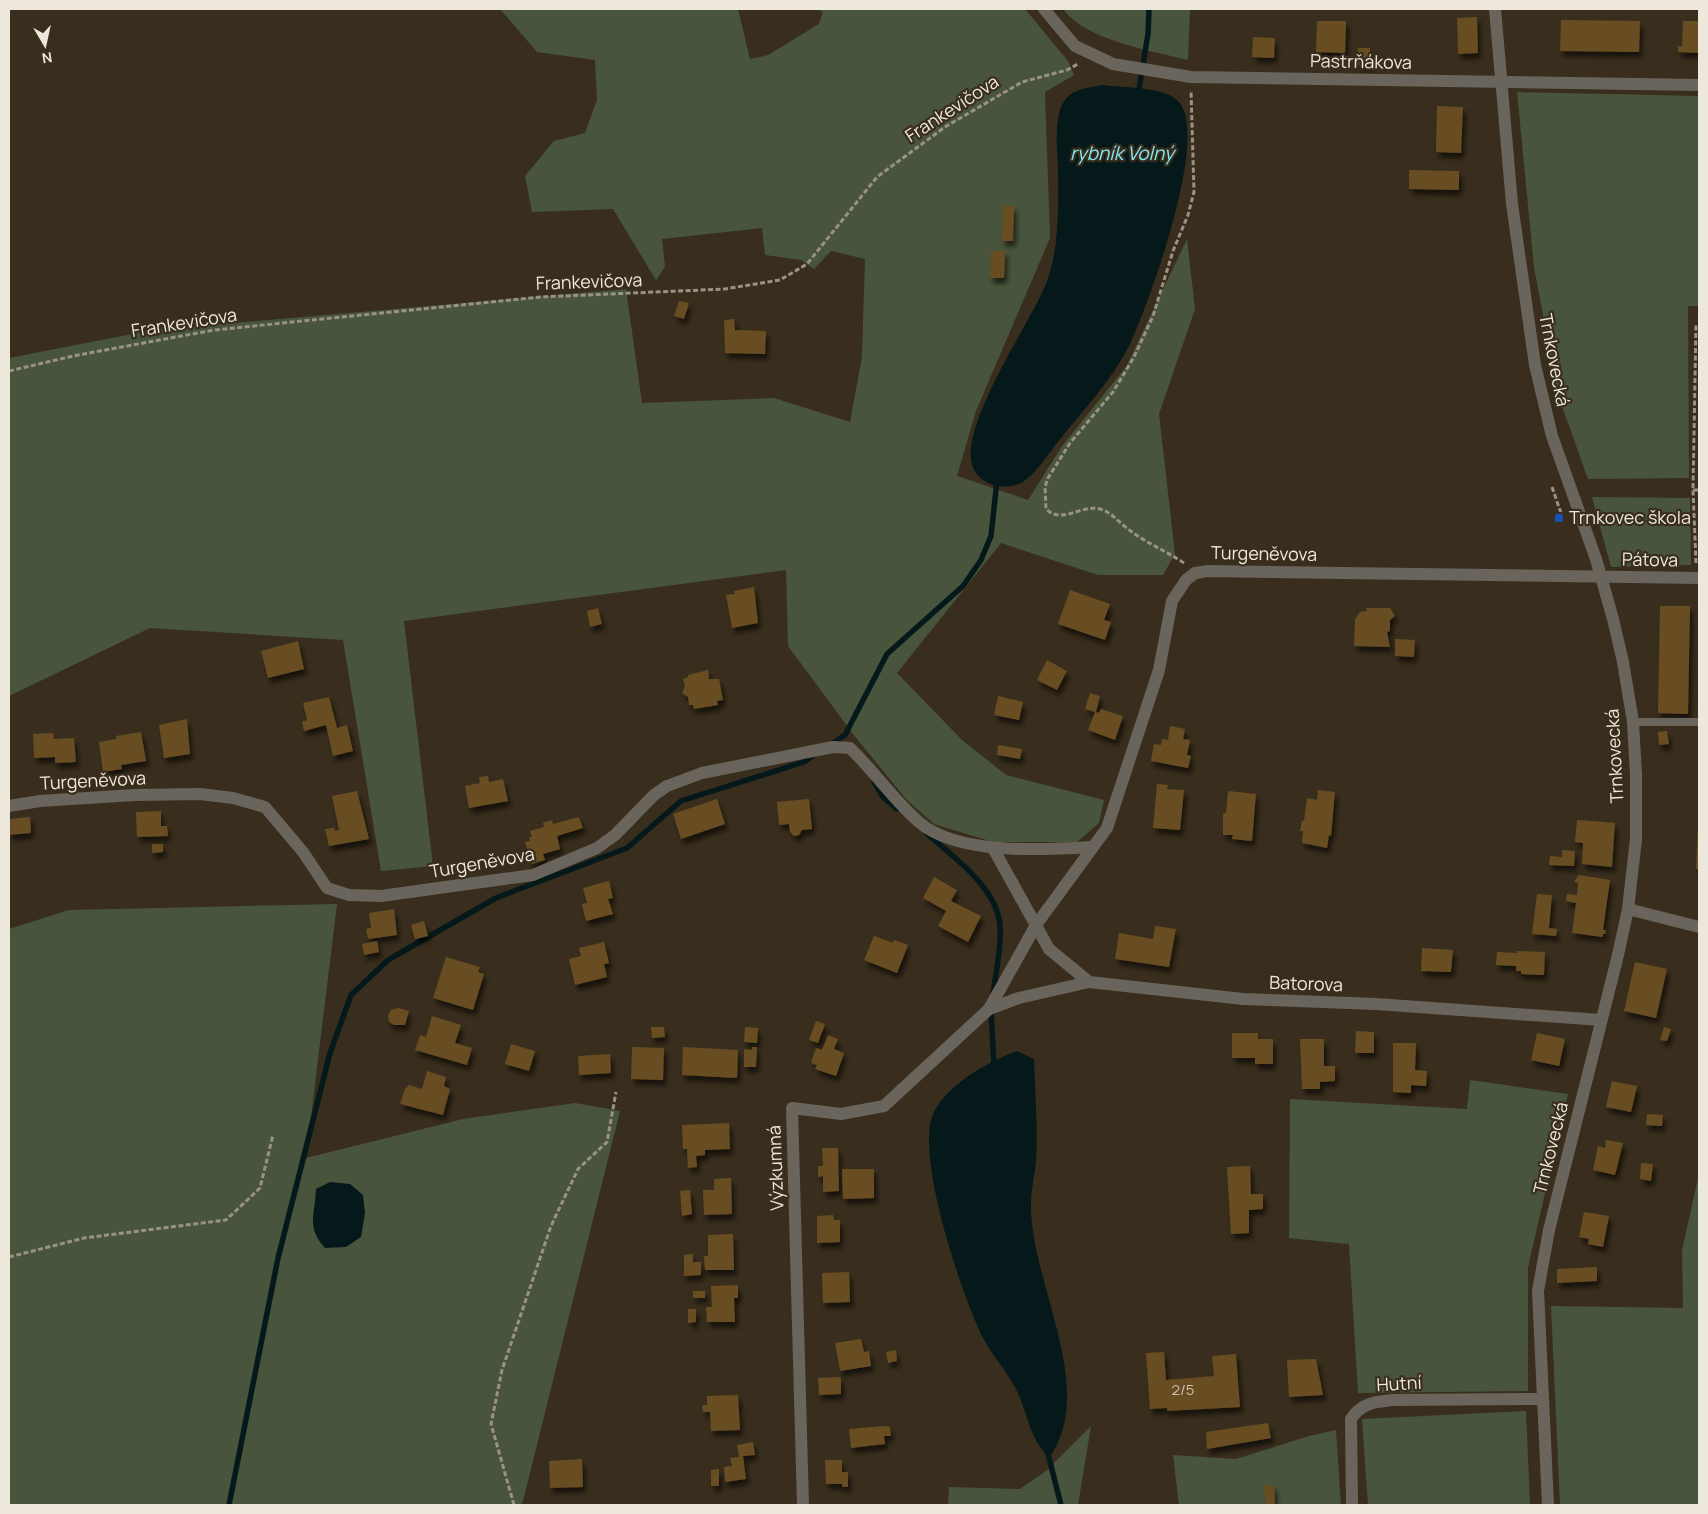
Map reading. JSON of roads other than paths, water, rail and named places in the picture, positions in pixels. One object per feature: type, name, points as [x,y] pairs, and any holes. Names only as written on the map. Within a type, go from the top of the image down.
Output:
[{"type":"street","name":"Pastrňákova","points":[[1044,9],[1075,46],[1113,64],[1191,77],[1699,84]]},
{"type":"street","name":"Trnkovecká","points":[[1495,9],[1512,204],[1535,365],[1552,436],[1601,577],[1623,662],[1633,722],[1636,775],[1636,839],[1628,909],[1542,1264],[1537,1305],[1548,1505]]},
{"type":"street","name":"Turgeněvova","points":[[9,806],[40,801],[134,795],[200,794],[233,798],[265,807],[303,852],[327,888],[349,895],[381,896],[532,875],[597,848],[615,835],[654,795],[666,786],[702,773],[834,747],[850,748],[872,770],[891,796],[934,833],[993,848],[1052,850],[1091,847],[1106,828],[1160,670],[1172,601],[1179,587],[1195,573],[1208,571],[1601,577]]},
{"type":"street","name":"Pátova","points":[[1601,577],[1698,578]]},
{"type":"street","name":"Výzkumná","points":[[803,1505],[792,1108],[841,1114],[884,1106],[989,1009],[1036,926],[1091,847]]},
{"type":"street","points":[[993,848],[1049,949],[1089,982]]},
{"type":"street","points":[[1628,909],[1699,927]]},
{"type":"street","points":[[989,1009],[1019,998],[1089,982]]},
{"type":"street","name":"Batorova","points":[[1089,982],[1243,999],[1376,1004],[1601,1020]]},
{"type":"street","name":"Hutní","points":[[1352,1505],[1351,1419],[1357,1410],[1369,1403],[1392,1400],[1542,1399]]},
{"type":"lane","points":[[1633,722],[1699,722]]},
{"type":"water","name":"rybník Volný","points":[[1103,85],[1154,90],[1173,97],[1179,102],[1187,121],[1187,149],[1182,184],[1173,222],[1138,325],[1129,346],[1114,371],[1043,462],[1027,479],[1015,485],[996,486],[985,481],[976,473],[971,456],[974,433],[983,406],[1039,299],[1051,267],[1057,225],[1057,134],[1060,109],[1071,94],[1086,88]]},
{"type":"water","points":[[1017,1051],[1034,1059],[1037,1136],[1031,1198],[1033,1233],[1065,1367],[1067,1400],[1063,1430],[1049,1458],[1036,1440],[1015,1387],[986,1343],[973,1316],[944,1227],[931,1164],[929,1137],[932,1117],[937,1106],[946,1095],[968,1076],[993,1061]]},
{"type":"water","points":[[330,1182],[350,1184],[363,1195],[365,1213],[361,1237],[346,1247],[325,1248],[315,1234],[313,1214],[316,1189]]},
{"type":"waterway","points":[[1138,95],[1148,34],[1149,9]]},
{"type":"waterway","points":[[832,744],[845,735],[887,654],[963,586],[981,560],[991,536],[997,480]]},
{"type":"waterway","points":[[229,1505],[278,1258],[330,1053],[351,995],[388,960],[496,898],[627,848],[681,801],[804,762],[815,754]]},
{"type":"waterway","points":[[874,782],[883,797],[897,809]]},
{"type":"waterway","points":[[927,834],[961,863],[983,886],[997,912],[1000,926],[1000,943],[993,996]]},
{"type":"waterway","points":[[991,1010],[994,1066]]},
{"type":"waterway","points":[[1047,1450],[1061,1505]]},
{"type":"place","name":"Trnkovec škola","points":[[1559,518]]}]
